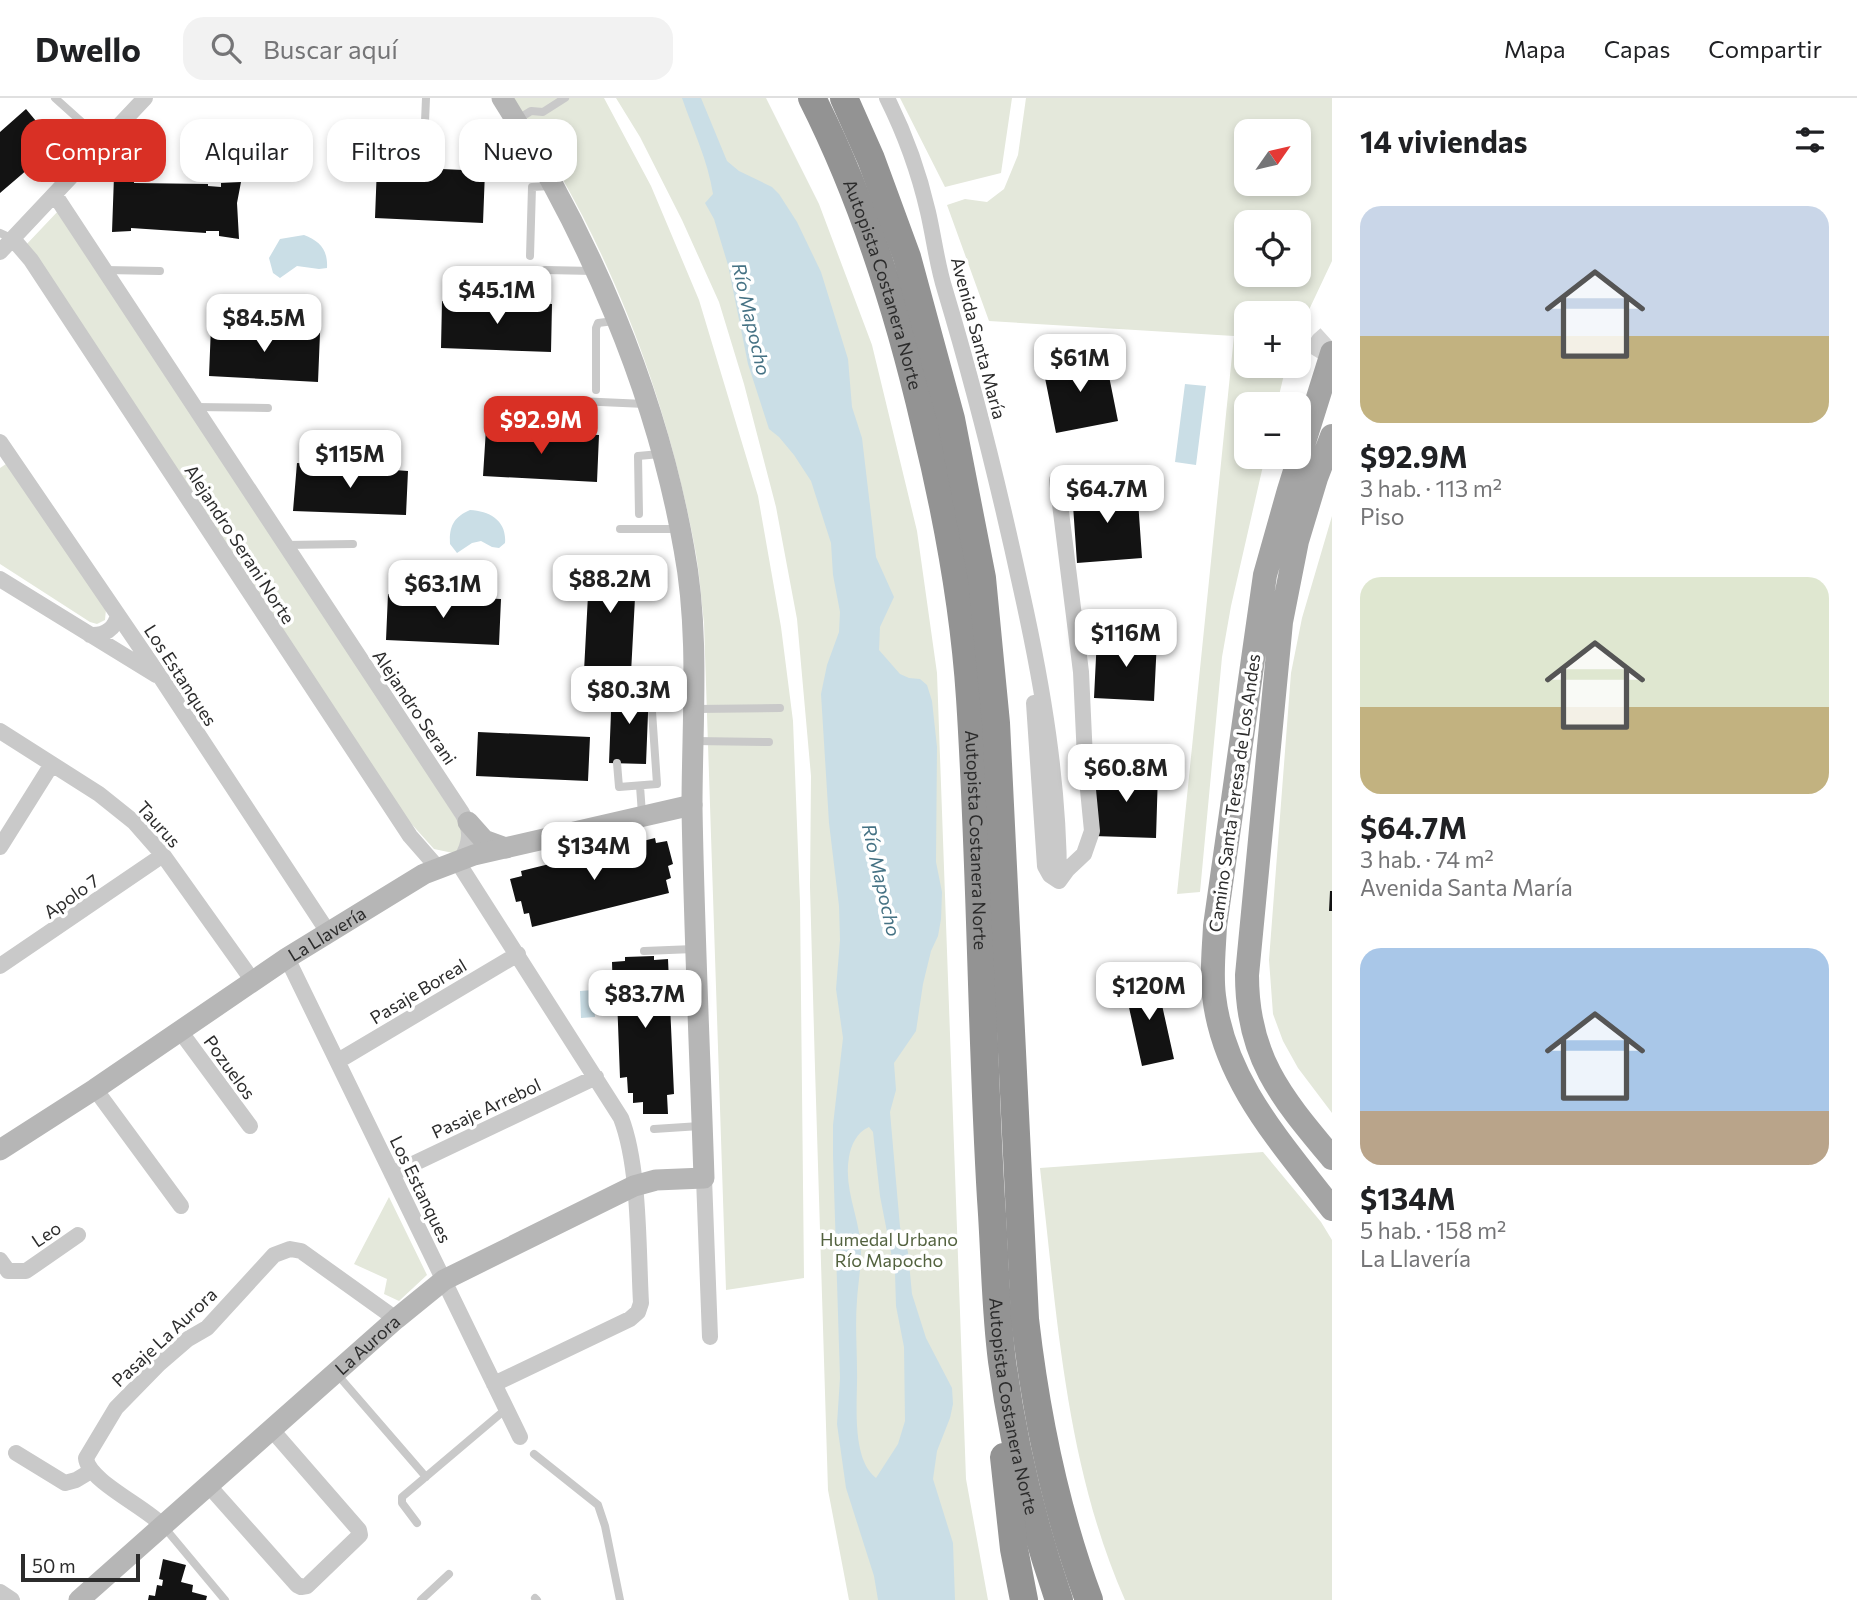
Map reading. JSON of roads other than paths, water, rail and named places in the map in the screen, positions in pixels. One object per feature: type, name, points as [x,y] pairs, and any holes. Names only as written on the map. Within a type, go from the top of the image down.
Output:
[{"type":"highway","name":"Autopista Costanera Norte","points":[[812,98],[842,160],[865,221],[904,343],[935,467],[959,599],[970,701],[987,1132],[1002,1356],[1021,1466],[1047,1566],[1059,1600]]},
{"type":"highway","name":"Autopista Costanera Norte","points":[[844,98],[871,159],[907,257],[948,408],[978,554],[993,675],[1026,1318],[1036,1402],[1048,1461],[1060,1514],[1089,1600]]},
{"type":"highway","points":[[1002,1356],[1002,1432],[1008,1499],[1024,1600]]},
{"type":"highway","points":[[1047,1566],[1051,1600]]},
{"type":"main road","name":"Camino Santa Teresa de Los Andes","points":[[1323,355],[1301,452],[1265,575],[1260,602],[1215,926],[1213,975],[1220,1032],[1235,1072],[1262,1118],[1332,1209]]},
{"type":"main road","name":"Camino Santa Teresa de Los Andes","points":[[1330,444],[1297,541],[1281,622],[1248,955],[1247,994],[1253,1031],[1266,1070],[1293,1111],[1332,1158]]},
{"type":"street","points":[[125,119],[145,98]]},
{"type":"street","points":[[502,98],[515,119]]},
{"type":"street","name":"Avenida Santa María","points":[[887,98],[912,159],[928,211],[944,288],[999,485],[1022,593],[1038,734],[1045,866],[1050,875],[1059,881],[1084,854],[1092,831],[1081,672],[1057,480]]},
{"type":"street","points":[[0,252],[6,236],[67,182]]},
{"type":"street","points":[[552,182],[596,271],[646,404],[662,454],[690,584],[692,805],[710,1337]]},
{"type":"street","name":"Alejandro Serani","points":[[55,195],[468,822]]},
{"type":"street","name":"Alejandro Serani Norte","points":[[6,236],[38,272],[410,836],[452,863]]},
{"type":"street","name":"Los Estanques","points":[[0,442],[161,678],[328,932]]},
{"type":"street","points":[[0,579],[161,678]]},
{"type":"street","points":[[90,635],[106,632],[115,625],[118,615]]},
{"type":"street","name":"Taurus","points":[[0,731],[118,808],[134,822],[163,855],[253,981]]},
{"type":"street","points":[[0,847],[52,764]]},
{"type":"street","name":"La Llavería","points":[[0,1150],[288,958],[405,884],[452,863],[506,848],[692,805]]},
{"type":"street","points":[[468,822],[469,842],[452,863],[518,954],[596,1077],[625,1129],[634,1186],[641,1303],[638,1312],[630,1319],[494,1384]]},
{"type":"street","points":[[468,822],[484,840],[506,848]]},
{"type":"street","name":"Apolo 7","points":[[0,966],[163,855]]},
{"type":"street","name":"Pasaje Boreal","points":[[338,1061],[518,954]]},
{"type":"street","name":"Los Estanques","points":[[288,958],[520,1437]]},
{"type":"street","name":"Pozuelos","points":[[180,1031],[250,1126]]},
{"type":"street","name":"Pasaje Arrebol","points":[[392,1174],[596,1077]]},
{"type":"street","points":[[95,1089],[181,1206]]},
{"type":"street","name":"La Aurora","points":[[79,1600],[444,1280],[634,1186],[656,1180],[704,1178]]},
{"type":"street","name":"Leo","points":[[0,1260],[8,1270],[26,1271],[78,1235]]},
{"type":"street","name":"Pasaje La Aurora","points":[[91,1471],[86,1458],[116,1408],[159,1364],[188,1339],[207,1328],[274,1255],[290,1249],[301,1251],[397,1319]]},
{"type":"street","points":[[209,1486],[296,1585],[307,1586],[360,1535],[359,1530],[272,1430]]},
{"type":"street","points":[[16,1452],[65,1483],[91,1471],[153,1515],[163,1526]]},
{"type":"street","points":[[0,1592],[12,1600]]},
{"type":"lane","points":[[55,98],[78,119]]},
{"type":"lane","points":[[425,119],[426,98]]},
{"type":"lane","points":[[518,119],[531,111],[543,112],[565,98]]},
{"type":"lane","points":[[530,257],[532,187],[554,186]]},
{"type":"lane","points":[[105,270],[160,271]]},
{"type":"lane","points":[[545,271],[596,271]]},
{"type":"lane","points":[[596,390],[596,328],[598,323],[616,321]]},
{"type":"lane","points":[[578,401],[646,404]]},
{"type":"lane","points":[[195,407],[268,408]]},
{"type":"lane","points":[[639,514],[638,456],[662,454]]},
{"type":"lane","points":[[620,529],[680,529]]},
{"type":"lane","points":[[285,545],[353,544]]},
{"type":"lane","points":[[617,763],[619,787],[657,785],[651,697]]},
{"type":"lane","points":[[693,709],[780,708]]},
{"type":"lane","points":[[693,741],[769,742]]},
{"type":"lane","points":[[640,786],[642,817]]},
{"type":"lane","points":[[644,951],[696,948]]},
{"type":"lane","points":[[654,1129],[703,1126]]},
{"type":"lane","points":[[336,1373],[426,1477]]},
{"type":"lane","points":[[417,1523],[401,1499],[506,1409]]},
{"type":"lane","points":[[534,1454],[598,1505],[620,1600]]},
{"type":"lane","points":[[163,1526],[225,1600]]},
{"type":"lane","points":[[421,1600],[449,1574]]},
{"type":"water","name":"Río Mapocho","points":[[682,98],[701,98],[727,161],[739,171],[772,187],[779,194],[797,222],[821,272],[848,359],[852,407],[862,438],[876,557],[894,597],[880,627],[879,650],[900,674],[920,679],[927,685],[932,701],[937,747],[936,862],[942,892],[941,919],[923,984],[916,1031],[894,1063],[896,1090],[890,1112],[900,1227],[908,1252],[912,1294],[926,1338],[952,1388],[953,1404],[937,1451],[933,1479],[953,1543],[955,1600],[878,1600],[874,1576],[846,1488],[837,1424],[840,1378],[833,1155],[833,1125],[843,1038],[836,989],[840,940],[839,906],[829,823],[821,694],[827,665],[839,632],[840,612],[833,575],[831,543],[811,481],[794,455],[769,429],[748,364],[728,265],[714,219],[705,203],[713,194],[711,182]],"holes":[[[869,1127],[873,1132],[880,1196],[895,1273],[896,1306],[904,1347],[905,1421],[898,1444],[876,1478],[862,1457],[857,1427],[856,1318],[861,1252],[848,1181],[850,1152],[855,1139]]]},
{"type":"water","points":[[304,235],[322,247],[327,268],[297,266],[280,278],[273,273],[269,258],[280,239]]},
{"type":"water","points":[[1185,384],[1206,386],[1196,465],[1175,462]]},
{"type":"water","points":[[470,510],[484,512],[496,519],[503,529],[505,543],[499,548],[481,541],[472,543],[457,553],[450,544],[450,532],[456,519]]},
{"type":"water","points":[[593,990],[595,1017],[581,1018],[580,991]]},
{"type":"tunnel","points":[[1314,356],[1332,334]]},
{"type":"park label","name":"Humedal Urbano Río Mapocho","points":[[889,1249]]}]
